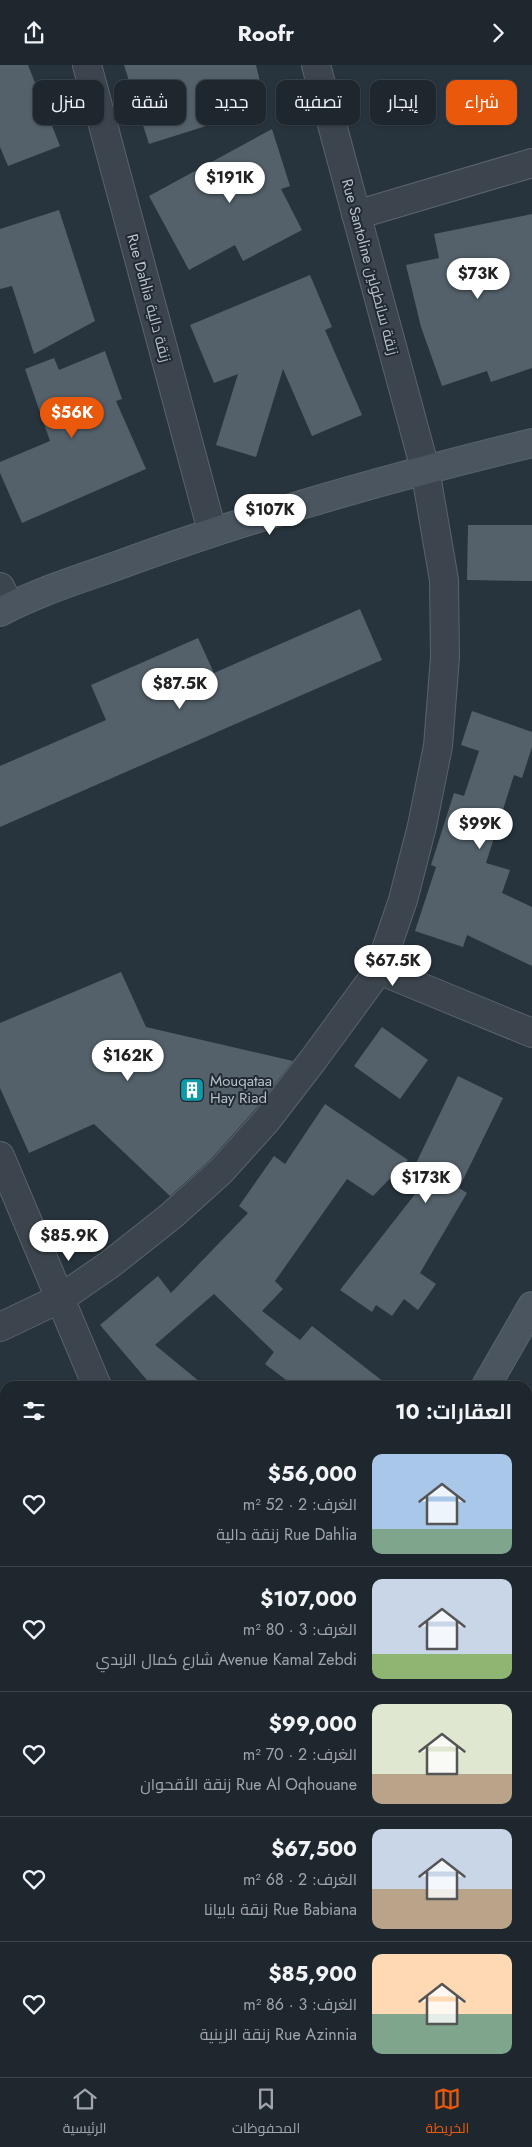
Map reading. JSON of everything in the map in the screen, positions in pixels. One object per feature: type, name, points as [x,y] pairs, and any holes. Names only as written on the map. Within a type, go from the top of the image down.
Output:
[{"type":"street","name":"Rue Dahlia زنقة دالية","points":[[87,65],[212,531]]},
{"type":"street","name":"Rue Santoline زنقة سانطولين","points":[[0,1327],[61,1298],[109,1265],[164,1223],[221,1171],[266,1121],[379,970],[405,891],[422,826],[438,746],[445,657],[444,580],[425,469],[316,65]]},
{"type":"street","points":[[356,215],[532,163]]},
{"type":"street","points":[[3,602],[212,531],[425,469],[532,443]]},
{"type":"street","points":[[379,970],[532,1033]]},
{"type":"street","points":[[0,1156],[95,1381]]},
{"type":"street","points":[[489,1381],[532,1306]]},
{"type":"building","points":[[0,65],[28,65],[34,80],[33,125],[52,125],[60,146],[8,166],[0,147]]},
{"type":"building","points":[[124,65],[256,65],[260,80],[196,80],[196,125],[209,125],[149,144],[143,125],[186,125],[186,80],[129,80]]},
{"type":"building","points":[[272,129],[290,186],[281,189],[302,230],[243,261],[235,245],[189,270],[149,196]]},
{"type":"building","points":[[59,210],[95,321],[34,354],[12,286],[0,289],[0,229]]},
{"type":"building","points":[[532,214],[532,368],[491,382],[487,371],[442,386],[421,327],[406,265],[439,258],[434,234]]},
{"type":"building","points":[[310,275],[332,327],[325,330],[362,415],[312,436],[283,369],[256,457],[216,445],[238,374],[214,383],[190,325]]},
{"type":"building","points":[[105,351],[122,399],[116,401],[146,469],[22,523],[0,473],[0,462],[50,441],[25,369],[54,358],[59,370]]},
{"type":"building","points":[[468,525],[532,525],[532,581],[467,580]]},
{"type":"building","points":[[360,609],[382,660],[0,827],[0,766],[106,720],[91,685],[198,638],[214,673]]},
{"type":"building","points":[[472,711],[532,732],[532,747],[522,778],[514,775],[486,863],[510,870],[502,893],[532,907],[532,966],[467,935],[463,947],[415,931],[436,867],[431,865],[454,793],[464,796],[479,751],[461,745]]},
{"type":"building","points":[[121,972],[146,1027],[293,1061],[254,1111],[210,1160],[170,1196],[94,1124],[29,1153],[0,1088],[0,1023]]},
{"type":"building","points":[[382,1027],[428,1060],[400,1099],[354,1066]]},
{"type":"building","points":[[458,1076],[503,1098],[459,1188],[467,1193],[420,1273],[436,1284],[418,1310],[404,1299],[392,1316],[376,1305],[372,1312],[340,1290],[419,1189],[408,1180]]},
{"type":"building","points":[[325,1104],[408,1160],[373,1196],[347,1179],[275,1281],[283,1289],[262,1311],[300,1340],[312,1326],[383,1381],[287,1381],[265,1364],[274,1352],[214,1294],[155,1345],[199,1381],[148,1381],[100,1325],[158,1276],[171,1293],[248,1213],[239,1206],[274,1156],[285,1164]]},
{"type":"place","name":"Mouqataa Hay Riad","points":[[192,1090]]}]
